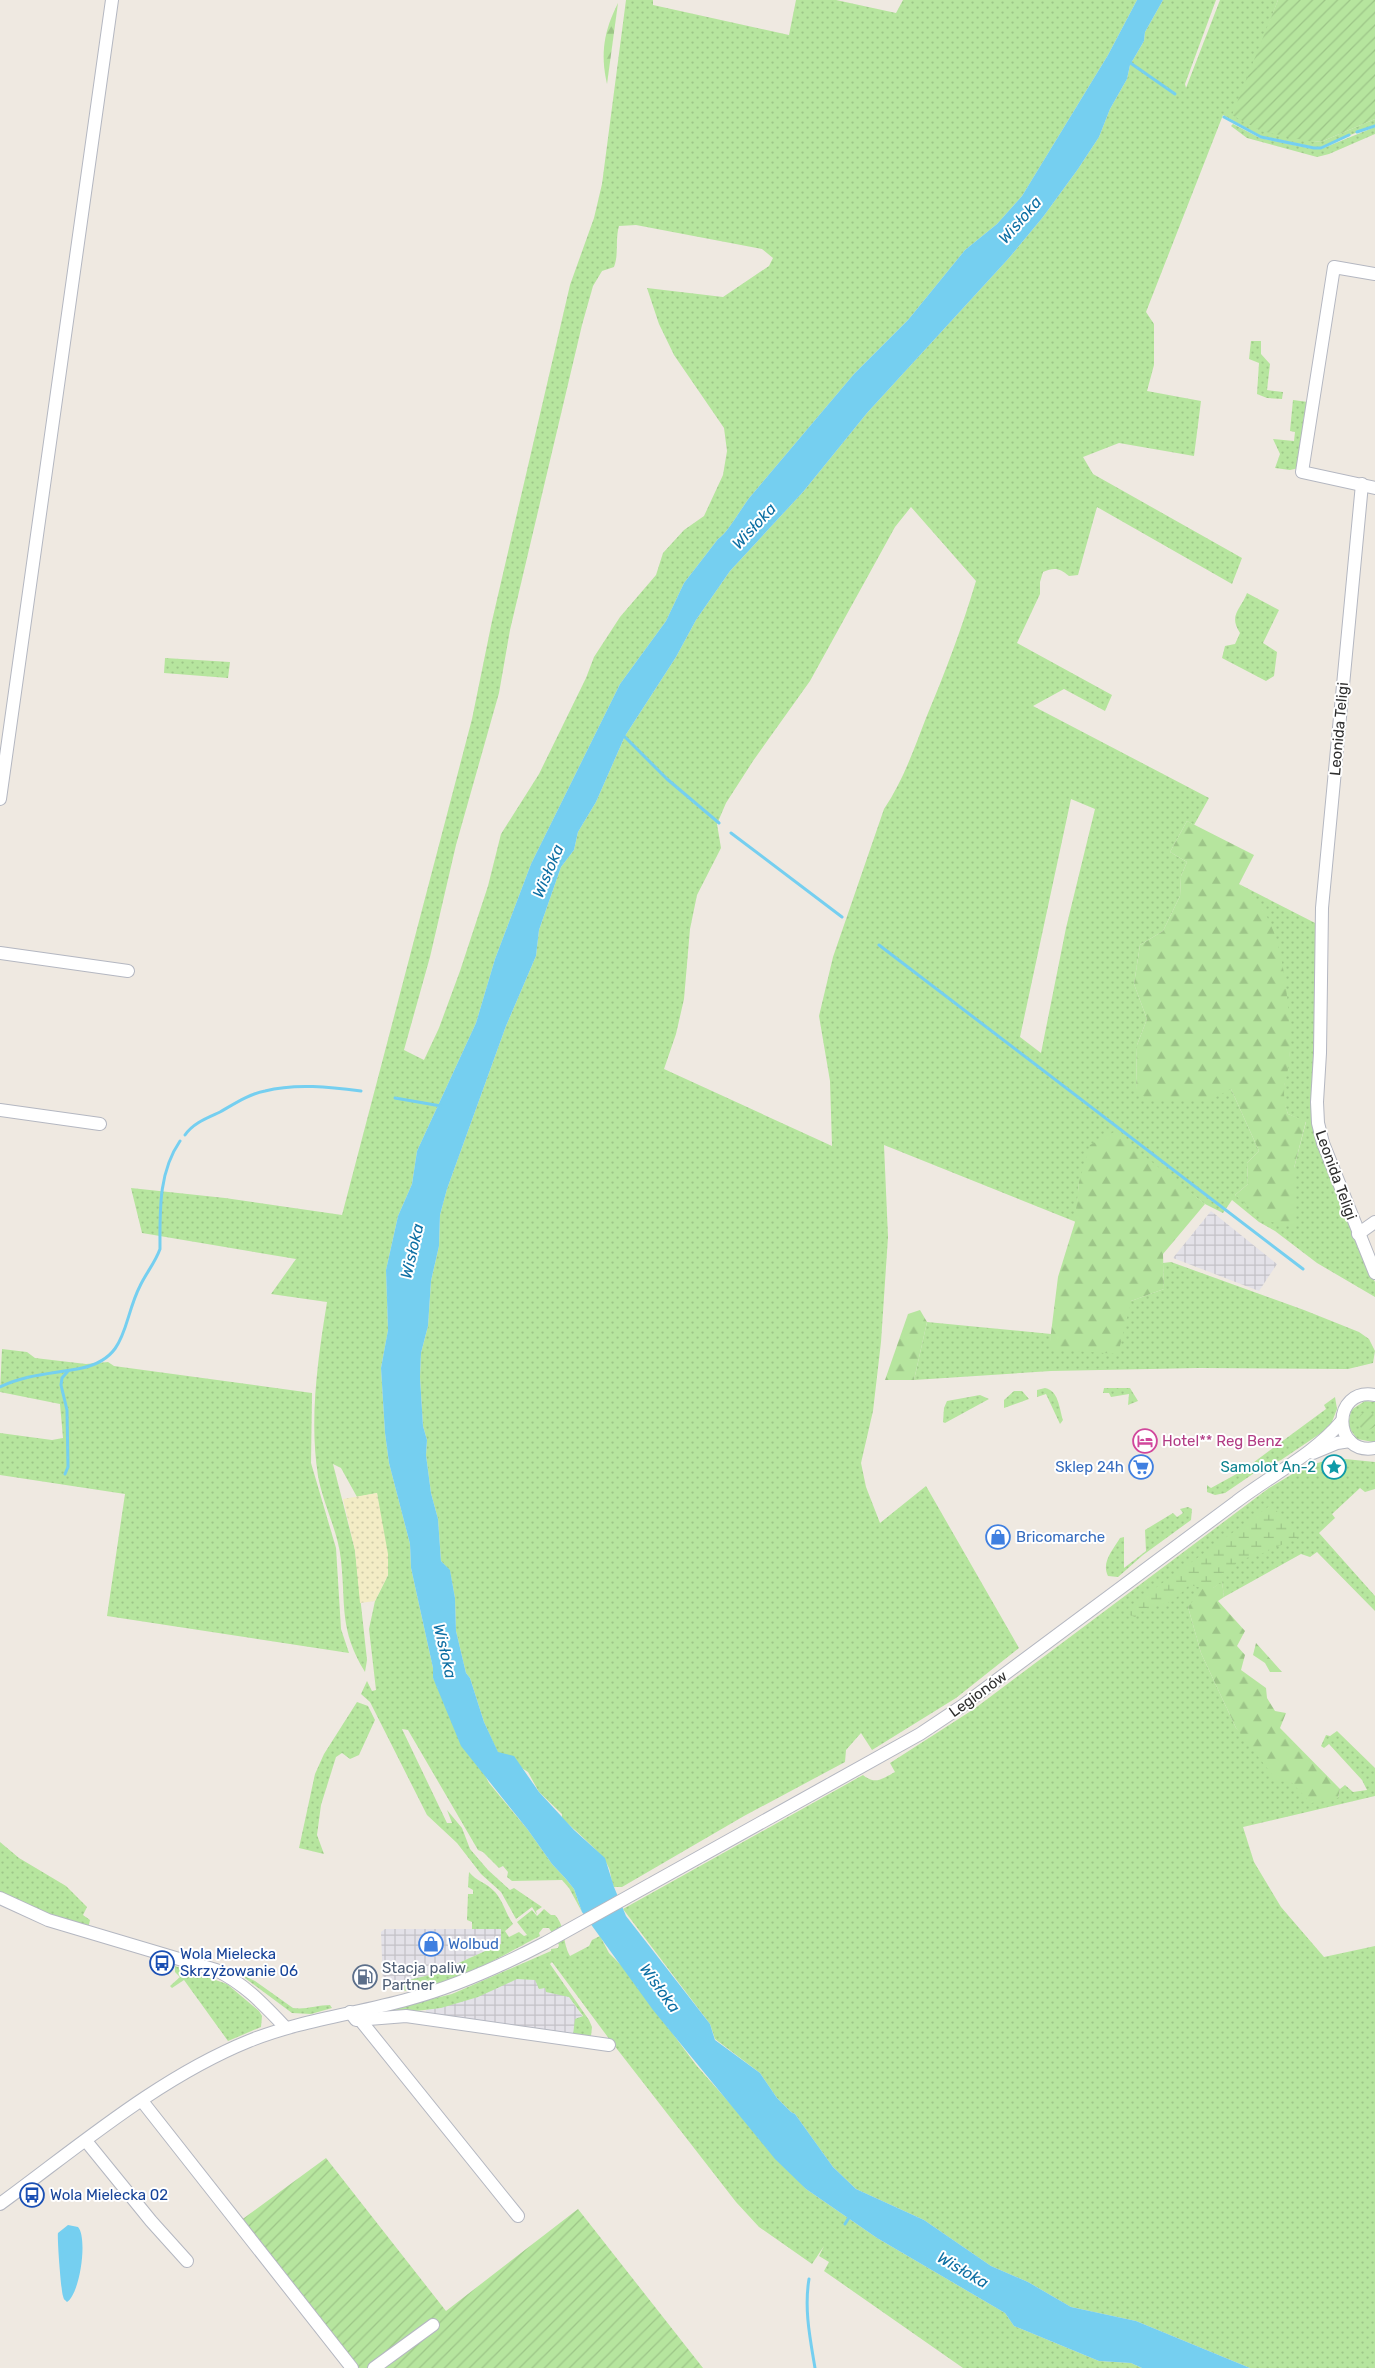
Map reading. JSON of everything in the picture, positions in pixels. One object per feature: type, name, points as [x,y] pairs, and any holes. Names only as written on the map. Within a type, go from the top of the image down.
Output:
[{"type":"street","points":[[0,799],[112,0]]},
{"type":"street","points":[[1375,274],[1334,267],[1302,472],[1375,488]]},
{"type":"street","name":"Leonida Teligi","points":[[1362,484],[1322,908],[1320,1053],[1317,1102],[1318,1123],[1323,1143],[1375,1273]]},
{"type":"street","points":[[0,953],[128,971]]},
{"type":"street","points":[[0,1110],[100,1124]]},
{"type":"street","points":[[1358,1234],[1375,1222]]},
{"type":"street","name":"Legionów","points":[[0,2204],[142,2101],[193,2067],[223,2052],[286,2028],[409,2000],[481,1975],[545,1943],[872,1762],[962,1706],[1240,1499],[1301,1458],[1332,1433],[1341,1422],[1346,1406],[1352,1400],[1364,1394],[1375,1395]]},
{"type":"street","points":[[1341,1422],[1345,1436],[1350,1441],[1364,1448],[1375,1448]]},
{"type":"street","name":"Legionów","points":[[1301,1458],[1337,1443],[1350,1441]]},
{"type":"street","points":[[0,1898],[48,1920],[216,1970],[239,1982],[254,1994],[286,2028]]},
{"type":"street","points":[[350,2012],[352,2017],[361,2021],[518,2216]]},
{"type":"street","points":[[361,2021],[406,2016],[609,2045]]},
{"type":"street","points":[[142,2101],[352,2368]]},
{"type":"street","points":[[86,2141],[151,2221],[187,2261]]},
{"type":"street","points":[[374,2368],[433,2325]]},
{"type":"shaded area","points":[[1211,1211],[1277,1264],[1259,1291],[1173,1258]]},
{"type":"shaded area","points":[[385,1929],[501,1929],[501,1944],[434,1974],[409,1981],[383,1984],[381,1932]]},
{"type":"shaded area","points":[[540,1966],[569,1997],[583,2017],[584,2037],[426,2016],[426,2010]]},
{"type":"green space","points":[[626,0],[653,0],[653,5],[789,35],[796,0],[836,0],[896,13],[903,0],[1137,0],[1108,55],[1022,196],[997,224],[965,250],[908,320],[854,374],[750,497],[730,526],[684,583],[666,621],[620,684],[531,864],[495,959],[476,1023],[417,1151],[412,1184],[398,1216],[386,1270],[388,1330],[381,1368],[389,1463],[410,1544],[411,1568],[433,1668],[433,1678],[489,1783],[528,1830],[552,1864],[574,1889],[582,1912],[569,1888],[562,1880],[512,1881],[507,1877],[508,1872],[503,1866],[499,1868],[483,1852],[478,1850],[408,1730],[402,1729],[447,1823],[452,1823],[447,1810],[462,1828],[470,1849],[488,1870],[510,1890],[514,1888],[542,1907],[536,1911],[537,1915],[532,1907],[516,1919],[501,1892],[481,1874],[457,1843],[427,1815],[370,1702],[361,1694],[367,1681],[372,1691],[376,1690],[369,1629],[375,1601],[388,1575],[377,1493],[357,1497],[341,1468],[333,1464],[355,1550],[367,1660],[365,1672],[347,1630],[339,1549],[320,1486],[315,1454],[316,1389],[327,1302],[271,1294],[296,1259],[142,1233],[131,1188],[225,1198],[342,1215],[472,719],[492,621],[570,285],[594,218],[602,184]],"holes":[[[636,225],[762,249],[773,258],[769,266],[723,297],[647,288],[659,324],[674,355],[724,428],[727,451],[723,475],[704,516],[684,530],[663,553],[656,575],[620,617],[594,657],[586,678],[539,774],[501,834],[488,886],[460,971],[439,1028],[424,1060],[404,1050],[430,957],[456,845],[499,693],[510,630],[582,325],[593,286],[602,271],[614,267],[619,226]]]},
{"type":"green space","points":[[1163,0],[1216,0],[1185,84],[1186,88],[1220,0],[1278,0],[1263,40],[1313,142],[1323,141],[1375,119],[1375,125],[1321,147],[1314,147],[1261,136],[1223,115],[1146,312],[1154,324],[1154,365],[1147,391],[1201,401],[1194,456],[1119,443],[1083,457],[1093,474],[1242,558],[1232,584],[1097,507],[1078,575],[1069,576],[1057,569],[1043,572],[1040,582],[1040,594],[1017,643],[1112,695],[1105,711],[1064,689],[1033,706],[1209,798],[1194,825],[1187,821],[1170,852],[1187,862],[1181,876],[1180,896],[1163,931],[1140,945],[1134,984],[1147,1019],[1137,1045],[1136,1090],[1231,1089],[1259,1151],[1247,1163],[1248,1184],[1235,1195],[1294,1225],[1294,1168],[1306,1122],[1288,1114],[1282,1097],[1290,1052],[1263,911],[1239,884],[1317,924],[1314,1124],[1365,1262],[1375,1282],[1375,1297],[1317,1263],[1275,1231],[1259,1222],[1232,1200],[1223,1213],[1205,1204],[1154,1166],[1079,1182],[1076,1222],[884,1145],[888,1237],[881,1342],[873,1411],[861,1463],[866,1487],[880,1523],[926,1486],[1019,1648],[956,1698],[872,1750],[861,1733],[846,1750],[845,1762],[744,1816],[622,1887],[614,1887],[609,1868],[602,1856],[562,1818],[562,1814],[539,1792],[528,1772],[498,1753],[484,1722],[470,1678],[466,1673],[456,1631],[455,1598],[450,1571],[441,1561],[438,1519],[431,1493],[426,1455],[427,1440],[423,1426],[420,1377],[421,1353],[428,1326],[431,1281],[439,1246],[440,1215],[447,1189],[506,1026],[536,956],[539,930],[561,867],[574,850],[578,832],[596,802],[625,736],[676,657],[696,620],[730,571],[803,492],[867,413],[1009,258],[1043,217],[1099,137],[1110,109],[1127,79],[1130,65],[1144,41],[1145,32]],"holes":[[[911,507],[976,581],[953,650],[912,753],[897,787],[884,809],[833,957],[819,1016],[830,1081],[832,1146],[664,1069],[676,1034],[684,999],[690,929],[697,895],[721,848],[717,824],[726,803],[753,761],[810,681],[895,527]],[[1071,799],[1095,809],[1066,928],[1041,1053],[1020,1037]]]},
{"type":"green space","points":[[1278,0],[1375,0],[1375,119],[1323,141],[1313,142],[1261,131],[1232,115]]},
{"type":"green space","points":[[618,3],[607,84],[604,62],[605,42],[609,23]]},
{"type":"green space","points":[[1233,124],[1260,138],[1313,149],[1321,149],[1375,127],[1375,134],[1329,154],[1317,157],[1247,138],[1231,126]]},
{"type":"green space","points":[[1251,341],[1261,341],[1261,354],[1270,364],[1267,390],[1283,392],[1282,399],[1267,398],[1257,394],[1259,363],[1249,359]]},
{"type":"green space","points":[[1293,400],[1308,402],[1303,420],[1303,439],[1299,451],[1299,468],[1290,470],[1275,468],[1280,454],[1273,439],[1294,441],[1295,432],[1290,431]]},
{"type":"green space","points":[[1247,593],[1279,610],[1263,643],[1277,652],[1274,676],[1266,681],[1222,658],[1225,646],[1235,644],[1240,633],[1235,617]]},
{"type":"green space","points":[[165,658],[230,662],[228,678],[164,673]]},
{"type":"green space","points":[[1187,821],[1254,855],[1239,884],[1262,909],[1270,922],[1276,939],[1285,977],[1289,1017],[1290,1060],[1284,1089],[1285,1104],[1288,1114],[1306,1121],[1294,1168],[1294,1226],[1266,1221],[1235,1195],[1248,1184],[1247,1163],[1259,1151],[1231,1089],[1210,1100],[1148,1100],[1136,1090],[1137,1045],[1147,1019],[1134,984],[1140,945],[1163,931],[1180,896],[1181,876],[1187,862],[1170,852]]},
{"type":"green space","points":[[1114,1132],[1205,1204],[1163,1254],[1164,1289],[1131,1301],[1118,1354],[1049,1349],[1058,1277],[1075,1222],[1079,1182],[1090,1145]]},
{"type":"green space","points":[[1171,1262],[1359,1332],[1369,1339],[1375,1351],[1373,1363],[1348,1369],[1199,1368],[1051,1371],[914,1380],[927,1322],[1051,1334],[1050,1349],[1131,1301],[1164,1289],[1163,1263]]},
{"type":"green space","points":[[920,1310],[927,1322],[914,1380],[885,1380],[908,1314]]},
{"type":"green space","points":[[2,1349],[27,1352],[35,1358],[86,1364],[108,1362],[114,1366],[312,1393],[311,1463],[336,1548],[341,1629],[349,1653],[107,1616],[125,1494],[0,1475],[0,1433],[52,1440],[63,1438],[60,1404],[0,1392]]},
{"type":"green space","points":[[1045,1388],[1056,1396],[1063,1420],[1060,1424],[1046,1394],[1037,1397],[1037,1390]]},
{"type":"green space","points":[[1104,1388],[1130,1388],[1138,1401],[1128,1405],[1129,1394],[1111,1397],[1109,1393],[1103,1393]]},
{"type":"green space","points":[[1014,1391],[1022,1391],[1029,1399],[1004,1408],[1004,1400]]},
{"type":"green space","points":[[980,1395],[989,1399],[945,1423],[943,1422],[944,1408],[947,1401]]},
{"type":"green space","points":[[1335,1397],[1337,1409],[1330,1427],[1281,1460],[1263,1467],[1225,1493],[1215,1495],[1207,1492],[1207,1485],[1211,1488],[1242,1471],[1326,1409],[1324,1405]]},
{"type":"green space","points":[[1365,1401],[1375,1402],[1375,1441],[1373,1442],[1357,1439],[1348,1426],[1351,1410]]},
{"type":"green space","points":[[1363,1412],[1371,1412],[1376,1417],[1374,1428],[1363,1430],[1358,1425],[1358,1417]]},
{"type":"green space","points":[[1335,1458],[1375,1462],[1375,1489],[1365,1492],[1360,1488],[1332,1514],[1335,1518],[1319,1533],[1375,1596],[1375,1611],[1317,1552],[1310,1557],[1301,1554],[1224,1597],[1222,1582],[1213,1588],[1207,1589],[1188,1607],[1201,1653],[1236,1728],[1291,1782],[1338,1798],[1340,1789],[1345,1785],[1353,1792],[1367,1790],[1362,1780],[1329,1744],[1324,1748],[1321,1746],[1326,1735],[1330,1736],[1337,1731],[1375,1768],[1375,1796],[1243,1827],[1254,1862],[1281,1907],[1324,1957],[1375,1946],[1375,2368],[1250,2368],[1136,2321],[1071,2307],[1028,2282],[991,2266],[924,2220],[856,2189],[833,2167],[795,2114],[777,2098],[760,2073],[715,2039],[710,2024],[623,1909],[863,1775],[871,1780],[879,1780],[895,1772],[890,1763],[974,1709],[1269,1488],[1304,1467]]},
{"type":"green space","points":[[1271,1505],[1299,1535],[1297,1538],[1261,1554],[1239,1560],[1222,1581],[1213,1588],[1207,1589],[1189,1585],[1173,1601],[1143,1610],[1135,1617],[1127,1614],[1129,1607]]},
{"type":"green space","points":[[1188,1507],[1192,1509],[1191,1520],[1143,1555],[1118,1577],[1108,1576],[1106,1571],[1107,1561],[1120,1538],[1124,1537],[1124,1568],[1146,1551],[1145,1530],[1173,1513],[1177,1517],[1183,1513],[1180,1509]]},
{"type":"green space","points":[[1222,1581],[1224,1597],[1218,1601],[1245,1631],[1237,1646],[1245,1655],[1241,1670],[1266,1688],[1267,1698],[1275,1711],[1286,1713],[1280,1728],[1340,1789],[1338,1798],[1311,1803],[1291,1782],[1277,1781],[1236,1728],[1201,1653],[1188,1607],[1203,1588],[1213,1588]]},
{"type":"green space","points":[[1256,1643],[1282,1672],[1270,1672],[1265,1663],[1253,1655]]},
{"type":"green space","points":[[357,1702],[368,1706],[375,1720],[359,1755],[350,1759],[342,1753],[336,1757],[321,1805],[317,1835],[324,1854],[299,1848],[315,1774],[324,1754]]},
{"type":"green space","points":[[0,1842],[19,1858],[66,1886],[87,1907],[83,1915],[90,1920],[88,1929],[53,1917],[0,1892]]},
{"type":"green space","points":[[469,1872],[492,1889],[500,1899],[513,1924],[505,1931],[509,1937],[519,1932],[524,1936],[527,1935],[517,1922],[532,1910],[537,1916],[544,1909],[551,1915],[555,1915],[561,1924],[570,1956],[589,1946],[592,1940],[600,1936],[609,1953],[623,1967],[696,2065],[806,2189],[877,2238],[1005,2313],[1014,2326],[1099,2361],[1131,2363],[1142,2368],[963,2368],[824,2271],[829,2262],[819,2256],[824,2246],[812,2264],[759,2227],[736,2202],[552,1962],[550,1964],[589,2020],[592,2027],[591,2036],[573,2035],[575,2019],[583,2016],[569,1997],[546,1992],[545,1988],[539,1989],[535,1980],[517,1979],[478,1997],[441,2008],[366,2017],[366,2015],[452,1994],[551,1951],[551,1949],[558,1948],[559,1945],[549,1928],[543,1928],[539,1933],[540,1936],[470,1972],[429,1988],[412,1991],[400,1989],[396,1983],[434,1974],[501,1944],[501,1929],[472,1929],[472,1922],[467,1920],[468,1894],[473,1894],[473,1890],[468,1887]]},
{"type":"green space","points":[[175,1966],[227,1984],[259,2011],[262,2016],[261,2027],[228,2041],[184,1980],[172,1988],[170,1986],[180,1977],[175,1972]]},
{"type":"green space","points":[[238,1973],[255,1981],[293,2008],[330,2005],[332,2008],[311,2014],[292,2013]]},
{"type":"green space","points":[[326,2158],[446,2311],[578,2209],[703,2368],[358,2368],[240,2221]]},
{"type":"sand","points":[[377,1493],[388,1554],[388,1575],[375,1601],[360,1603],[355,1550],[343,1499]]},
{"type":"water","name":"Wisłoka","points":[[1137,0],[1163,0],[1145,32],[1144,41],[1130,65],[1127,79],[1110,109],[1099,137],[1078,169],[1043,217],[1009,258],[867,413],[803,492],[730,571],[696,620],[676,657],[625,736],[596,802],[578,832],[574,850],[561,867],[539,930],[536,956],[506,1026],[447,1189],[440,1215],[439,1246],[431,1281],[428,1326],[421,1353],[420,1377],[423,1426],[427,1440],[426,1455],[431,1493],[438,1519],[441,1561],[450,1570],[455,1598],[456,1631],[466,1673],[470,1678],[484,1722],[498,1752],[514,1756],[539,1792],[574,1830],[605,1858],[626,1916],[710,2024],[715,2040],[760,2073],[777,2098],[795,2114],[833,2167],[856,2189],[924,2220],[991,2266],[1028,2282],[1071,2307],[1136,2321],[1250,2368],[1142,2368],[1131,2363],[1099,2361],[1014,2326],[1005,2313],[877,2238],[806,2189],[775,2159],[653,2010],[582,1912],[574,1889],[552,1864],[528,1830],[461,1746],[433,1678],[433,1668],[411,1568],[410,1544],[389,1463],[381,1368],[388,1330],[386,1270],[398,1216],[412,1184],[417,1151],[476,1023],[495,959],[531,864],[620,684],[666,621],[684,583],[730,526],[750,497],[854,374],[908,320],[965,250],[997,224],[1022,196],[1108,55]]},
{"type":"water","points":[[68,2225],[78,2227],[81,2233],[82,2253],[76,2288],[72,2297],[67,2302],[62,2292],[58,2233]]},
{"type":"waterway","points":[[1129,62],[1175,94]]},
{"type":"waterway","points":[[1224,117],[1261,137],[1314,148],[1321,148],[1349,135]]},
{"type":"waterway","points":[[1357,132],[1375,126]]},
{"type":"waterway","points":[[622,734],[667,779],[719,823]]},
{"type":"waterway","points":[[731,833],[842,917]]},
{"type":"waterway","points":[[879,945],[1303,1269]]},
{"type":"waterway","points":[[185,1135],[201,1121],[259,1092],[301,1086],[361,1091]]},
{"type":"waterway","points":[[395,1098],[441,1106]]},
{"type":"waterway","points":[[0,1387],[30,1377],[82,1368],[97,1363],[108,1356],[116,1347],[122,1336],[134,1299],[160,1249],[164,1179],[173,1153],[180,1141]]},
{"type":"waterway","points":[[65,1474],[68,1467],[67,1410],[61,1385],[62,1378],[68,1371]]},
{"type":"waterway","points":[[845,2224],[850,2216]]},
{"type":"waterway","points":[[809,2279],[807,2312],[815,2368]]},
{"type":"place","name":"Hotel** Reg Benz","points":[[1145,1441]]},
{"type":"place","name":"Sklep 24h","points":[[1141,1467]]},
{"type":"place","name":"Samolot An-2","points":[[1334,1467]]},
{"type":"place","name":"Bricomarche","points":[[998,1537]]},
{"type":"place","name":"Wolbud","points":[[431,1944]]},
{"type":"place","name":"Wola Mielecka Skrzyżowanie 06","points":[[162,1963]]},
{"type":"place","name":"Stacja paliw Partner","points":[[365,1977]]},
{"type":"place","name":"Wola Mielecka 02","points":[[32,2195]]}]
